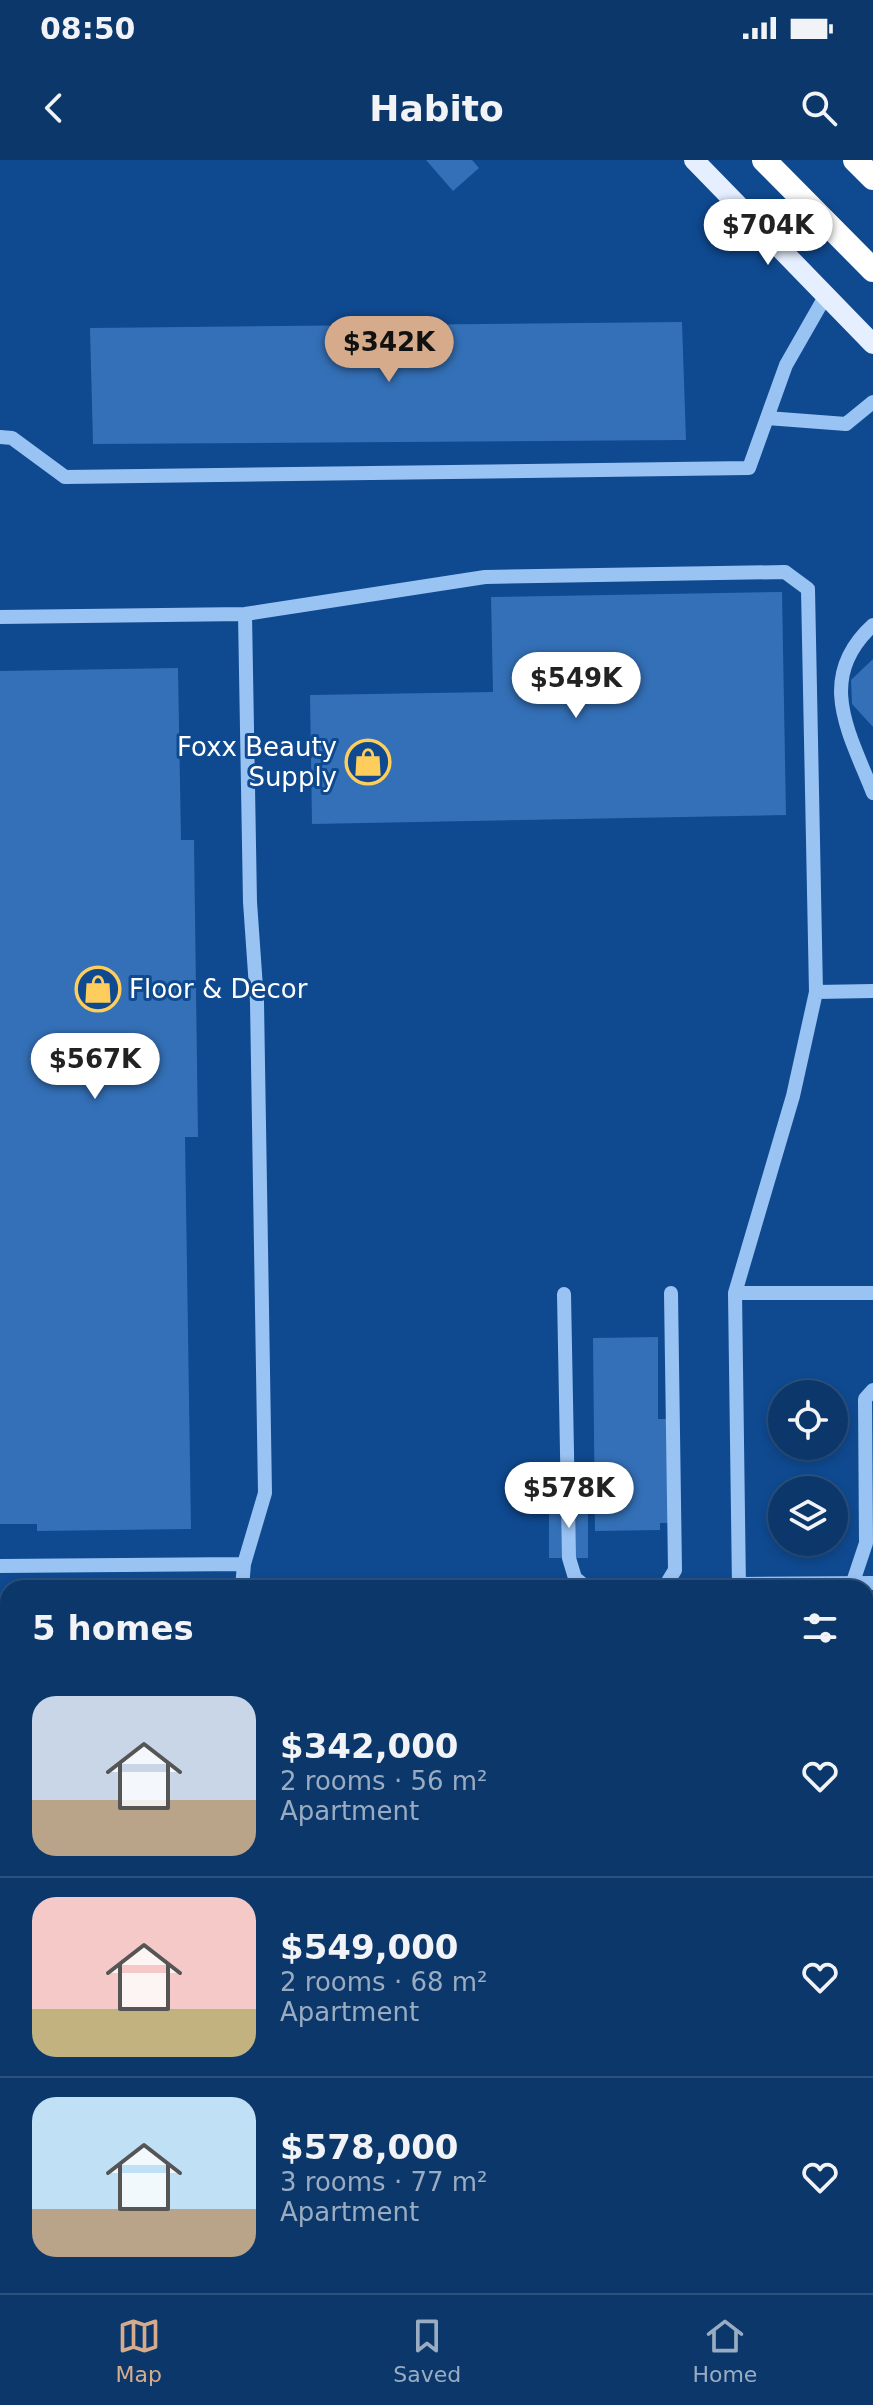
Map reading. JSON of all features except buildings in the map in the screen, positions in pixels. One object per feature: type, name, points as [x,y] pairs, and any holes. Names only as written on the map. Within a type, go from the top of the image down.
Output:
[{"type":"highway","points":[[764,160],[873,270]]},
{"type":"highway","points":[[855,160],[873,178]]},
{"type":"main road","points":[[694,160],[873,344]]},
{"type":"lane","points":[[0,437],[12,438],[65,477],[749,468],[786,365],[826,295]]},
{"type":"lane","points":[[767,418],[846,424],[873,402]]},
{"type":"lane","points":[[0,617],[245,614],[485,577],[785,572],[797,577],[808,589],[816,992],[793,1096],[735,1293],[739,1580]]},
{"type":"lane","points":[[243,1580],[244,1564],[265,1493],[257,1002],[250,902],[245,614]]},
{"type":"lane","points":[[873,625],[856,641],[840,675],[841,711],[873,793]]},
{"type":"lane","points":[[816,992],[873,991]]},
{"type":"lane","points":[[669,1580],[675,1570],[671,1293]]},
{"type":"lane","points":[[735,1293],[873,1293]]},
{"type":"lane","points":[[564,1294],[569,1558],[577,1580]]},
{"type":"lane","points":[[853,1580],[866,1543],[865,1399],[873,1390]]},
{"type":"lane","points":[[0,1566],[244,1564]]},
{"type":"place","name":"Foxx Beauty Supply","points":[[368,762]]},
{"type":"place","name":"Floor & Decor","points":[[98,989]]}]
